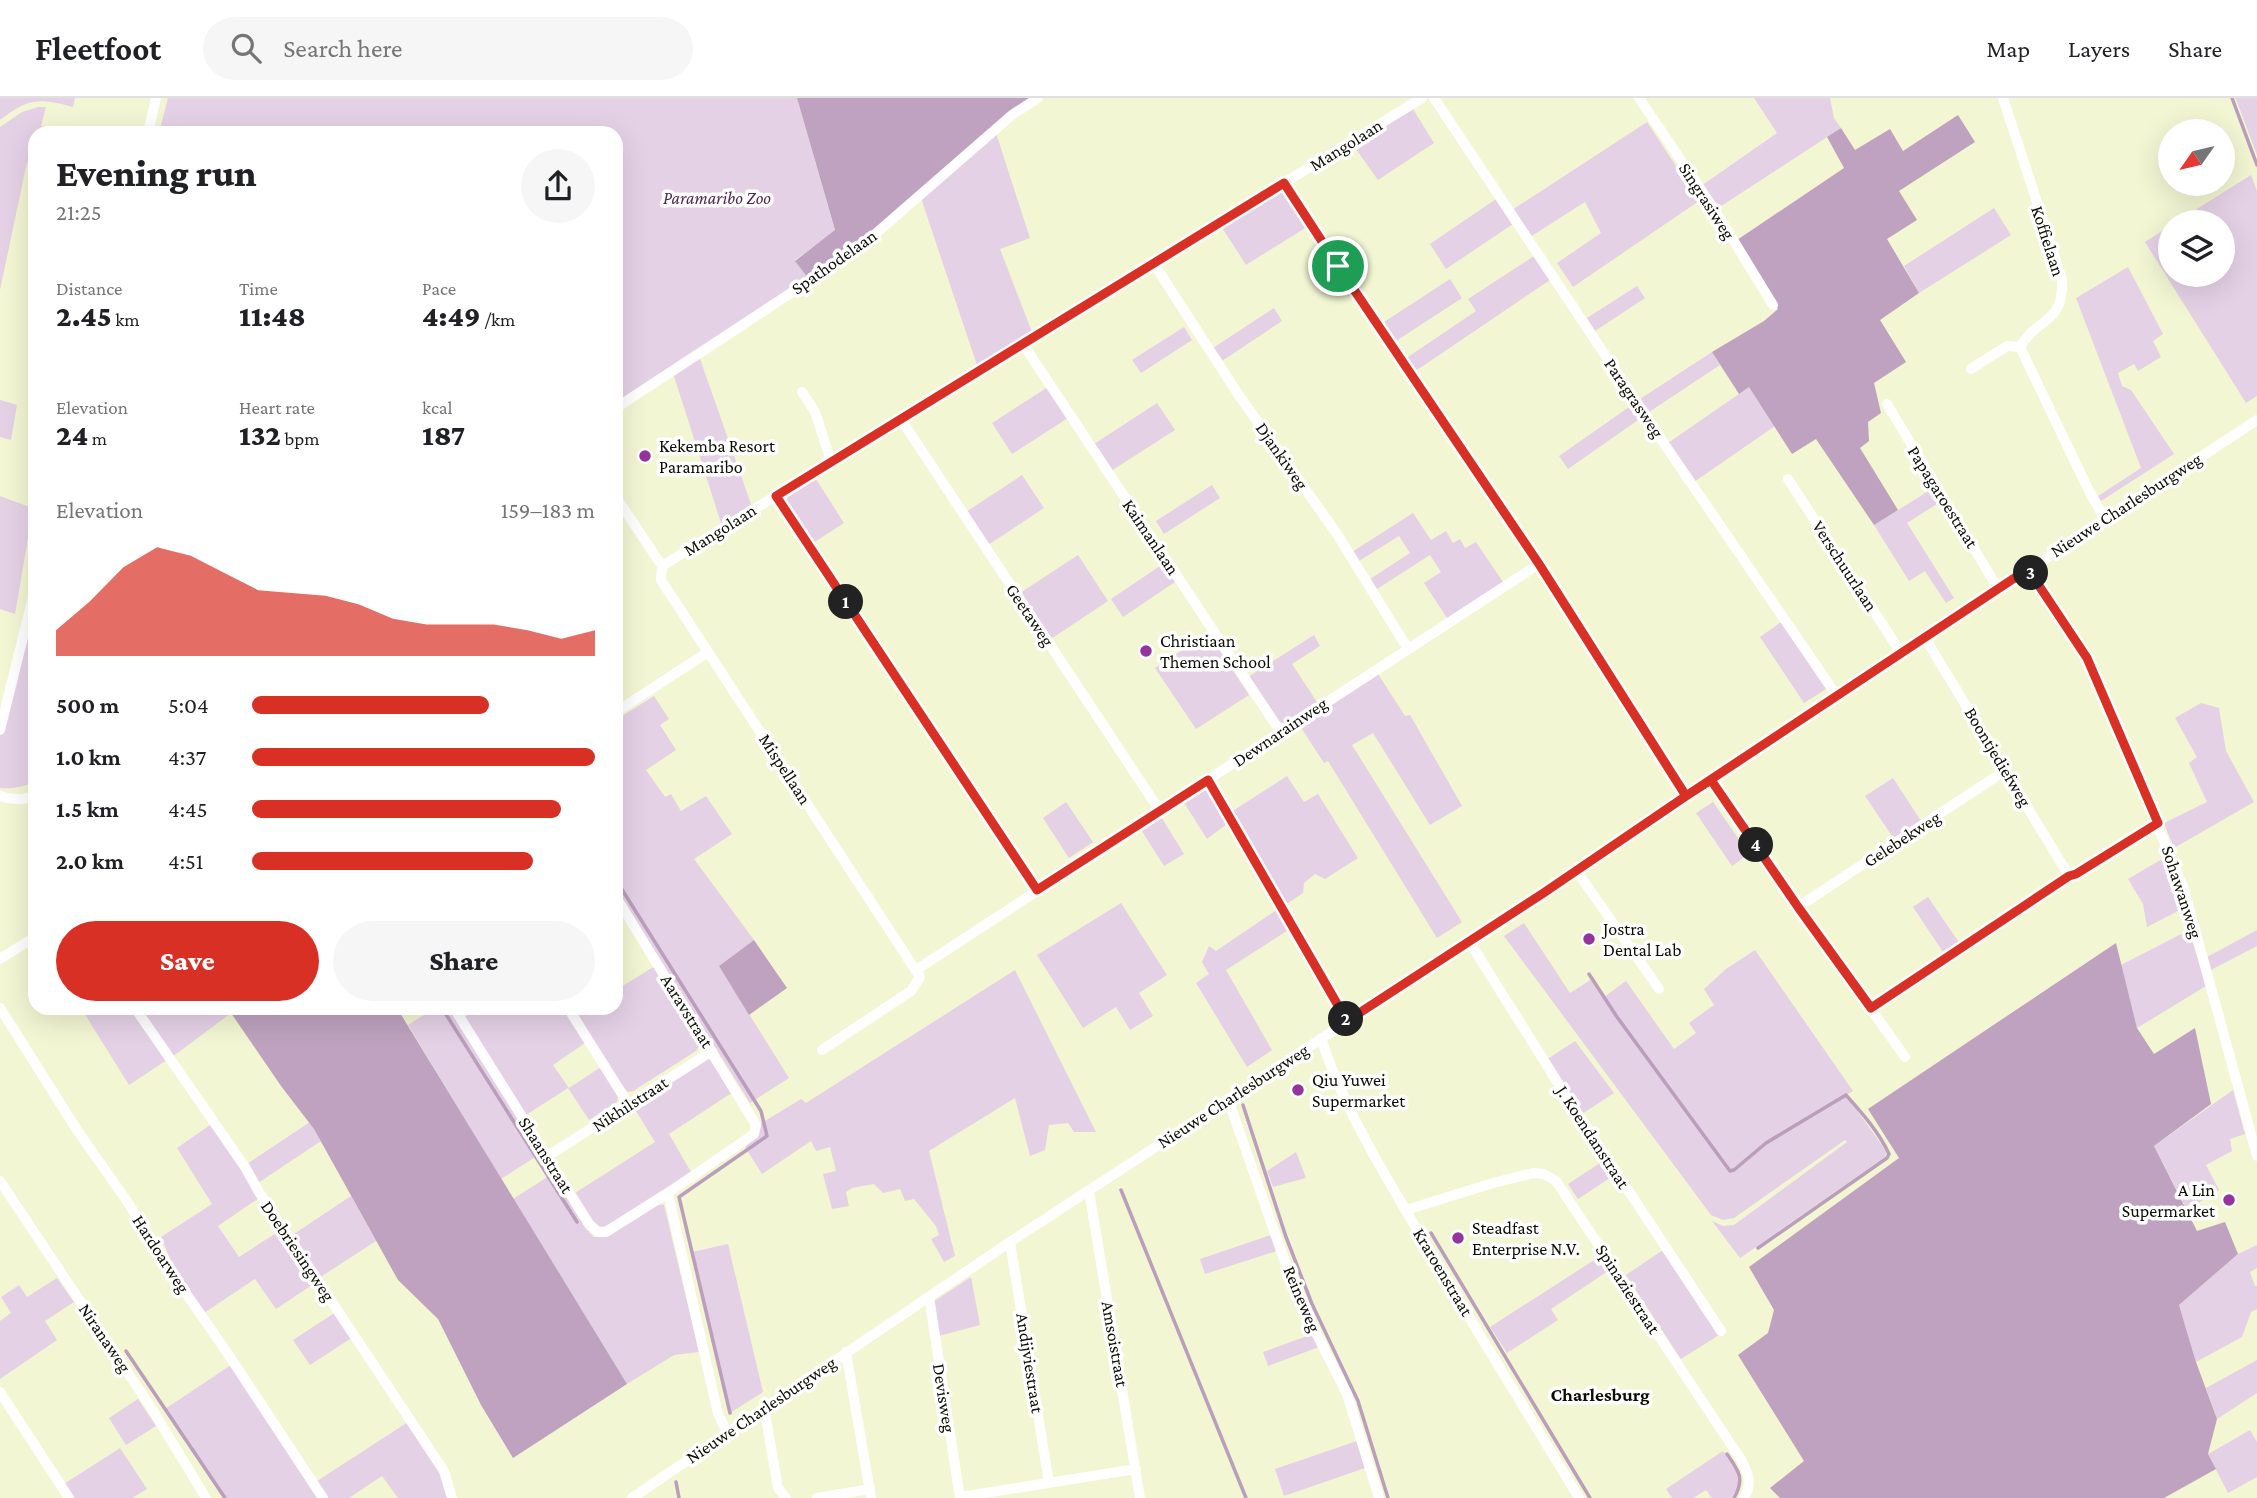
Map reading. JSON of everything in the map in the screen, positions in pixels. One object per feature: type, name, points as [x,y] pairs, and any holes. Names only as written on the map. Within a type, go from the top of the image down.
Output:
[{"type":"street","points":[[150,126],[156,98]]},
{"type":"street","name":"Spathodelaan","points":[[623,403],[858,249],[1012,115],[1038,98]]},
{"type":"street","name":"Mangolaan","points":[[662,566],[1422,98]]},
{"type":"street","name":"Paragrasweg","points":[[1434,98],[1674,459],[1837,696]]},
{"type":"street","name":"Singrasiweg","points":[[1639,98],[1716,212],[1773,305]]},
{"type":"street","name":"Koffielaan","points":[[2003,98],[2062,279],[2063,299],[2050,318],[2026,337],[2020,347]]},
{"type":"street","points":[[1284,183],[1539,564],[1686,796]]},
{"type":"street","name":"Djankiweg","points":[[1154,264],[1238,394],[1337,534],[1408,649]]},
{"type":"street","name":"Kaimanlaan","points":[[1023,344],[1280,731]]},
{"type":"street","points":[[1971,369],[2007,346],[2020,347],[2105,519]]},
{"type":"street","points":[[802,392],[815,412],[831,461]]},
{"type":"street","name":"Papagaroestraat","points":[[1887,404],[1999,590]]},
{"type":"street","name":"Geetaweg","points":[[900,418],[1160,811]]},
{"type":"street","name":"Nieuwe Charlesburgweg","points":[[632,1498],[1010,1242],[1469,942],[1901,653],[2257,420]]},
{"type":"street","name":"Verschuurlaan","points":[[1788,479],[1901,653]]},
{"type":"street","points":[[776,496],[1037,890]]},
{"type":"street","name":"Mispellaan","points":[[623,508],[662,566],[661,580],[916,970]]},
{"type":"street","name":"Dewnarainweg","points":[[916,970],[1539,564]]},
{"type":"street","name":"Sohawanweg","points":[[2028,569],[2087,658],[2185,889],[2257,1156]]},
{"type":"street","points":[[0,730],[28,617]]},
{"type":"street","name":"Boontjediefweg","points":[[1925,638],[2069,876]]},
{"type":"street","points":[[623,707],[708,652]]},
{"type":"street","name":"Gelebekweg","points":[[1798,907],[2006,770]]},
{"type":"street","points":[[1208,780],[1347,1021]]},
{"type":"street","points":[[1711,780],[1905,1057]]},
{"type":"street","points":[[0,796],[8,799],[28,797]]},
{"type":"street","points":[[1871,1008],[2069,876],[2158,823]]},
{"type":"street","points":[[1576,870],[1659,989]]},
{"type":"street","name":"Aaravstraat","points":[[623,908],[756,1125]]},
{"type":"street","points":[[0,959],[28,941]]},
{"type":"street","name":"J. Koendanstraat","points":[[1469,942],[1568,1099],[1721,1331]]},
{"type":"street","points":[[821,1051],[911,991],[920,976],[916,970]]},
{"type":"street","name":"Hardoarweg","points":[[0,1008],[158,1252],[323,1498]]},
{"type":"street","name":"Doebriesingweg","points":[[140,1015],[246,1167],[259,1192],[444,1471],[452,1498]]},
{"type":"street","name":"Shaanstraat","points":[[458,1015],[589,1224],[598,1232],[606,1231],[668,1193],[754,1134],[756,1125]]},
{"type":"street","points":[[572,1015],[629,1105]]},
{"type":"street","name":"Kraroenstraat","points":[[1321,1038],[1333,1075],[1357,1123],[1406,1210],[1579,1498]]},
{"type":"street","name":"Nikhilstraat","points":[[548,1156],[712,1051]]},
{"type":"street","name":"Reineweg","points":[[1228,1099],[1285,1262],[1311,1323],[1347,1394],[1379,1498]]},
{"type":"street","name":"Spinaziestraat","points":[[1406,1210],[1533,1173],[1544,1174],[1556,1181],[1740,1458],[1750,1478],[1748,1492],[1744,1498]]},
{"type":"street","name":"Niranaweg","points":[[0,1181],[152,1409],[206,1498]]},
{"type":"street","name":"Amsoistraat","points":[[1089,1191],[1140,1498]]},
{"type":"street","points":[[668,1193],[719,1414],[728,1433]]},
{"type":"street","name":"Andijviestraat","points":[[1010,1242],[1049,1483]]},
{"type":"street","name":"Devisweg","points":[[929,1297],[960,1497]]},
{"type":"street","points":[[817,1498],[871,1493],[846,1352]]},
{"type":"street","points":[[0,1392],[69,1498]]},
{"type":"street","points":[[764,1408],[778,1488],[786,1498]]},
{"type":"street","points":[[960,1497],[1136,1469]]},
{"type":"green space","points":[[0,98],[75,98],[73,107],[51,102],[34,102],[19,107],[0,120]]},
{"type":"green space","name":"Paramaribo Zoo","points":[[168,98],[797,98],[835,231],[795,260],[808,278],[623,398],[623,126],[161,126]]},
{"type":"green space","points":[[1754,98],[1830,98],[1834,118],[1841,128],[1718,208],[1701,186],[1777,133]]},
{"type":"green space","points":[[2235,98],[2257,98],[2257,155],[2237,102]]},
{"type":"green space","points":[[46,107],[41,126],[28,126],[28,162],[0,290],[0,127],[22,112]]},
{"type":"green space","points":[[1413,109],[1434,143],[1378,180],[1353,145]]},
{"type":"green space","points":[[1647,122],[1699,201],[1573,287],[1557,263],[1601,233],[1585,202],[1530,237],[1512,210]]},
{"type":"green space","points":[[996,133],[1030,238],[1000,249],[1032,332],[977,365],[921,198]]},
{"type":"green space","points":[[2251,175],[2257,191],[2257,396],[2246,403],[2173,287],[2235,287],[2235,210],[2195,210],[2217,196],[2235,196],[2235,185]]},
{"type":"green space","points":[[1282,190],[1307,227],[1246,265],[1221,226]]},
{"type":"green space","points":[[1496,199],[1513,224],[1446,269],[1430,244]]},
{"type":"green space","points":[[1994,208],[2011,235],[1919,293],[1904,266]]},
{"type":"green space","points":[[2158,234],[2158,263],[2145,242]]},
{"type":"green space","points":[[1534,256],[1550,280],[1414,372],[1405,359],[1476,311],[1468,299]]},
{"type":"green space","points":[[2128,267],[2163,334],[2153,341],[2161,357],[2138,371],[2134,364],[2118,373],[2122,386],[2131,390],[2174,454],[2101,501],[2098,496],[2141,468],[2076,298]]},
{"type":"green space","points":[[1450,279],[1462,298],[1396,341],[1384,322]]},
{"type":"green space","points":[[1637,286],[1645,298],[1595,331],[1587,318]]},
{"type":"green space","points":[[1274,308],[1282,321],[1222,361],[1213,348]]},
{"type":"green space","points":[[1184,327],[1192,340],[1141,373],[1132,360]]},
{"type":"green space","points":[[1712,352],[1720,365],[1649,412],[1640,399]]},
{"type":"green space","points":[[699,356],[752,507],[722,526],[673,373]]},
{"type":"green space","points":[[1048,387],[1068,418],[1012,454],[992,423]]},
{"type":"green space","points":[[1749,387],[1775,426],[1694,482],[1668,443]]},
{"type":"green space","points":[[0,400],[17,405],[11,440],[0,437]]},
{"type":"green space","points":[[1157,403],[1175,430],[1111,471],[1094,444]]},
{"type":"green space","points":[[1632,405],[1641,418],[1568,469],[1559,456]]},
{"type":"green space","points":[[1022,475],[1044,508],[988,545],[966,512]]},
{"type":"green space","points":[[814,476],[844,523],[813,543],[786,505],[788,492]]},
{"type":"green space","points":[[1212,485],[1220,498],[1164,534],[1156,521]]},
{"type":"green space","points":[[1932,489],[1940,502],[1907,523],[1954,598],[1946,603],[1925,571],[1909,581],[1874,525]]},
{"type":"green space","points":[[0,496],[28,506],[28,538],[15,614],[0,609]]},
{"type":"green space","points":[[1413,513],[1431,540],[1446,531],[1453,543],[1460,539],[1465,548],[1476,542],[1503,582],[1447,618],[1424,583],[1441,572],[1430,555],[1377,589],[1370,579],[1410,553],[1399,536],[1359,561],[1352,552]]},
{"type":"green space","points":[[1078,555],[1108,601],[1051,639],[1020,593]]},
{"type":"green space","points":[[1163,564],[1175,582],[1123,617],[1111,599]]},
{"type":"green space","points":[[28,620],[28,784],[0,788],[0,731]]},
{"type":"green space","points":[[1781,622],[1826,689],[1804,703],[1760,637]]},
{"type":"green space","points":[[1208,633],[1249,695],[1196,729],[1155,668]]},
{"type":"green space","points":[[1314,635],[1320,646],[1292,664],[1317,702],[1283,723],[1279,722],[1248,677]]},
{"type":"green space","points":[[1378,674],[1405,716],[1410,715],[1462,806],[1430,825],[1373,733],[1352,745],[1462,922],[1437,938],[1328,761],[1324,763],[1300,726]]},
{"type":"green space","points":[[654,696],[669,719],[660,725],[676,750],[646,770],[665,797],[671,794],[681,811],[706,796],[732,834],[694,859],[754,940],[719,966],[789,1078],[750,1103],[623,900],[623,716]]},
{"type":"green space","points":[[2201,703],[2219,708],[2226,751],[2254,802],[2174,848],[2164,823],[2207,802],[2189,763],[2197,757],[2175,718]]},
{"type":"green space","points":[[1287,776],[1304,802],[1318,794],[1358,858],[1325,879],[1315,874],[1304,883],[1303,893],[1285,905],[1231,812]]},
{"type":"green space","points":[[1893,778],[1921,821],[1894,839],[1865,796]]},
{"type":"green space","points":[[1204,788],[1212,794],[1227,824],[1207,839],[1183,801]]},
{"type":"green space","points":[[1066,802],[1093,842],[1069,858],[1043,818]]},
{"type":"green space","points":[[1713,802],[1749,854],[1732,866],[1696,813]]},
{"type":"green space","points":[[1160,815],[1184,854],[1164,866],[1140,828]]},
{"type":"green space","points":[[2167,856],[2179,885],[2184,908],[2147,927],[2143,904],[2128,879]]},
{"type":"green space","points":[[1928,897],[1960,944],[1945,955],[1913,907]]},
{"type":"green space","points":[[1121,903],[1167,975],[1139,993],[1153,1016],[1130,1030],[1116,1007],[1083,1028],[1037,955]]},
{"type":"green space","points":[[1278,909],[1290,929],[1226,970],[1272,1050],[1247,1067],[1196,983],[1209,974],[1202,962],[1209,946],[1216,951]]},
{"type":"green space","points":[[1524,923],[1570,993],[1592,979],[1604,997],[1626,981],[1674,1049],[1696,1033],[1689,1023],[1714,1005],[1704,989],[1726,969],[1755,950],[1853,1091],[1846,1095],[1884,1148],[1885,1157],[1740,1258],[1712,1221],[1723,1226],[1734,1225],[1847,1142],[1845,1140],[1734,1218],[1723,1220],[1711,1215],[1504,936]]},
{"type":"green space","points":[[2189,930],[2206,986],[2137,1028],[2121,965]]},
{"type":"green space","points":[[2257,930],[2257,946],[2211,970],[2207,957]]},
{"type":"green space","points":[[655,966],[699,1038],[700,1045],[696,1051],[628,1092],[578,1015],[623,1015],[623,986]]},
{"type":"green space","points":[[1015,970],[1096,1132],[1074,1132],[1068,1123],[1049,1125],[1045,1150],[1030,1156],[1015,1098],[929,1151],[955,1256],[944,1262],[931,1239],[939,1235],[936,1226],[914,1199],[905,1201],[900,1189],[883,1193],[874,1184],[852,1188],[846,1192],[849,1206],[832,1209],[823,1174],[836,1171],[830,1147],[816,1151],[811,1141],[762,1174],[745,1147],[758,1135],[760,1124],[801,1099],[806,1103]]},
{"type":"green space","points":[[85,1015],[228,1015],[179,1052],[129,1085]]},
{"type":"green space","points":[[424,1015],[453,1015],[540,1154],[501,1179],[408,1025]]},
{"type":"green space","points":[[568,1015],[585,1043],[553,1065],[569,1088],[601,1067],[618,1097],[617,1102],[589,1120],[568,1088],[526,1115],[464,1017]]},
{"type":"green space","points":[[1575,1041],[1614,1093],[1582,1114],[1546,1060]]},
{"type":"green space","points":[[708,1057],[733,1092],[669,1134],[691,1172],[606,1226],[599,1227],[593,1223],[575,1193],[655,1142],[631,1103]]},
{"type":"green space","points":[[2233,1090],[2245,1134],[2230,1139],[2232,1151],[2206,1165],[2219,1190],[2187,1210],[2154,1146]]},
{"type":"green space","points":[[310,1122],[321,1141],[258,1183],[247,1164]]},
{"type":"green space","points":[[213,1123],[259,1198],[218,1226],[239,1257],[281,1230],[315,1283],[276,1309],[255,1279],[204,1313],[176,1273],[161,1237],[212,1204],[177,1148]]},
{"type":"green space","points":[[1296,1152],[1306,1178],[1273,1187],[1267,1171]]},
{"type":"green space","points":[[1603,1161],[1613,1176],[1578,1199],[1568,1184]]},
{"type":"green space","points":[[552,1174],[586,1229],[594,1237],[609,1235],[656,1204],[664,1205],[699,1352],[674,1355],[627,1384],[513,1199]]},
{"type":"green space","points":[[351,1196],[376,1241],[319,1278],[291,1236]]},
{"type":"green space","points":[[1271,1235],[1277,1251],[1205,1274],[1200,1259]]},
{"type":"green space","points":[[728,1244],[763,1392],[730,1413],[692,1252]]},
{"type":"green space","points":[[2257,1245],[2257,1268],[2250,1272],[2257,1286],[2257,1309],[2251,1312],[2242,1337],[2196,1362],[2179,1305],[2238,1254]]},
{"type":"green space","points":[[1663,1250],[1719,1335],[1681,1359],[1626,1275]]},
{"type":"green space","points":[[1602,1255],[1611,1269],[1551,1309],[1558,1320],[1507,1353],[1490,1327]]},
{"type":"green space","points":[[971,1277],[980,1325],[939,1336],[933,1302]]},
{"type":"green space","points":[[57,1278],[74,1302],[45,1321],[57,1340],[0,1379],[0,1321],[11,1313],[1,1297],[19,1285],[27,1297]]},
{"type":"green space","points":[[336,1312],[353,1337],[310,1365],[293,1340]]},
{"type":"green space","points":[[1313,1334],[1319,1347],[1268,1366],[1263,1352]]},
{"type":"green space","points":[[2257,1360],[2257,1393],[2217,1419],[2206,1388]]},
{"type":"green space","points":[[231,1365],[320,1498],[225,1498],[165,1409]]},
{"type":"green space","points":[[138,1399],[156,1426],[126,1445],[109,1418]]},
{"type":"green space","points":[[408,1422],[443,1475],[449,1498],[398,1498],[382,1476],[349,1498],[326,1498],[317,1481]]},
{"type":"green space","points":[[2250,1430],[2257,1442],[2257,1477],[2228,1493],[2208,1454]]},
{"type":"green space","points":[[1357,1441],[1365,1468],[1284,1496],[1275,1469]]},
{"type":"green space","points":[[120,1448],[147,1489],[132,1498],[73,1498],[64,1484]]},
{"type":"green space","points":[[1723,1451],[1736,1471],[1739,1486],[1731,1498],[1712,1498],[1706,1490],[1693,1498],[1672,1498],[1666,1489]]},
{"type":"shaded area","points":[[797,98],[1031,98],[856,247],[808,278],[795,261],[835,230]]},
{"type":"shaded area","points":[[1958,115],[1975,142],[1899,191],[1917,220],[1887,239],[1919,293],[1880,320],[1906,362],[1874,383],[1881,413],[1868,422],[1869,441],[1860,448],[1898,510],[1874,525],[1816,439],[1792,454],[1749,387],[1739,394],[1712,352],[1764,321],[1778,309],[1737,240],[1844,168],[1827,137],[1841,128],[1855,150],[1890,129],[1903,151]]},
{"type":"shaded area","points":[[754,940],[787,988],[749,1015],[719,966]]},
{"type":"shaded area","points":[[2116,943],[2137,1028],[2154,1054],[2195,1028],[2211,1104],[2154,1146],[2197,1231],[2225,1222],[2238,1254],[2179,1305],[2217,1419],[2208,1454],[2216,1469],[2164,1498],[1780,1498],[1770,1488],[1804,1461],[1738,1355],[1768,1333],[1774,1310],[1749,1267],[1899,1158],[1868,1109]]},
{"type":"shaded area","points":[[232,1015],[401,1015],[627,1384],[513,1458],[481,1405],[438,1319],[398,1280],[314,1129]]},
{"type":"waterway","points":[[2232,98],[2257,165]]},
{"type":"waterway","points":[[623,891],[761,1111],[767,1136],[679,1197],[730,1413]]},
{"type":"waterway","points":[[1589,974],[1617,1017],[1730,1171],[1766,1143],[1846,1095],[1880,1138],[1889,1154],[1887,1158],[1758,1248]]},
{"type":"waterway","points":[[446,1015],[577,1222]]},
{"type":"waterway","points":[[1243,1105],[1286,1237],[1312,1304],[1358,1401],[1388,1498]]},
{"type":"waterway","points":[[1121,1190],[1246,1498]]},
{"type":"waterway","points":[[1431,1233],[1590,1498]]},
{"type":"waterway","points":[[126,1351],[225,1498]]},
{"type":"waterway","points":[[1727,1454],[1735,1465],[1740,1480],[1734,1498]]},
{"type":"waterway","points":[[676,1482],[679,1498]]},
{"type":"place","name":"Kekemba Resort Paramaribo","points":[[645,456]]},
{"type":"place","name":"Christiaan Themen School","points":[[1146,651]]},
{"type":"place","name":"Jostra Dental Lab","points":[[1589,939]]},
{"type":"place","name":"Qiu Yuwei Supermarket","points":[[1298,1090]]},
{"type":"place","name":"A Lin Supermarket","points":[[2229,1200]]},
{"type":"place","name":"Steadfast Enterprise N.V.","points":[[1458,1238]]},
{"type":"district","name":"Charlesburg","points":[[1600,1394]]},
{"type":"route","points":[[1338,266],[1284,183],[776,496],[1037,890],[1208,780],[1347,1021],[1542,894],[1686,796],[2028,569],[2087,658],[2158,823],[2069,876],[1871,1008],[1711,780],[1686,796],[1539,564],[1338,266]]}]
